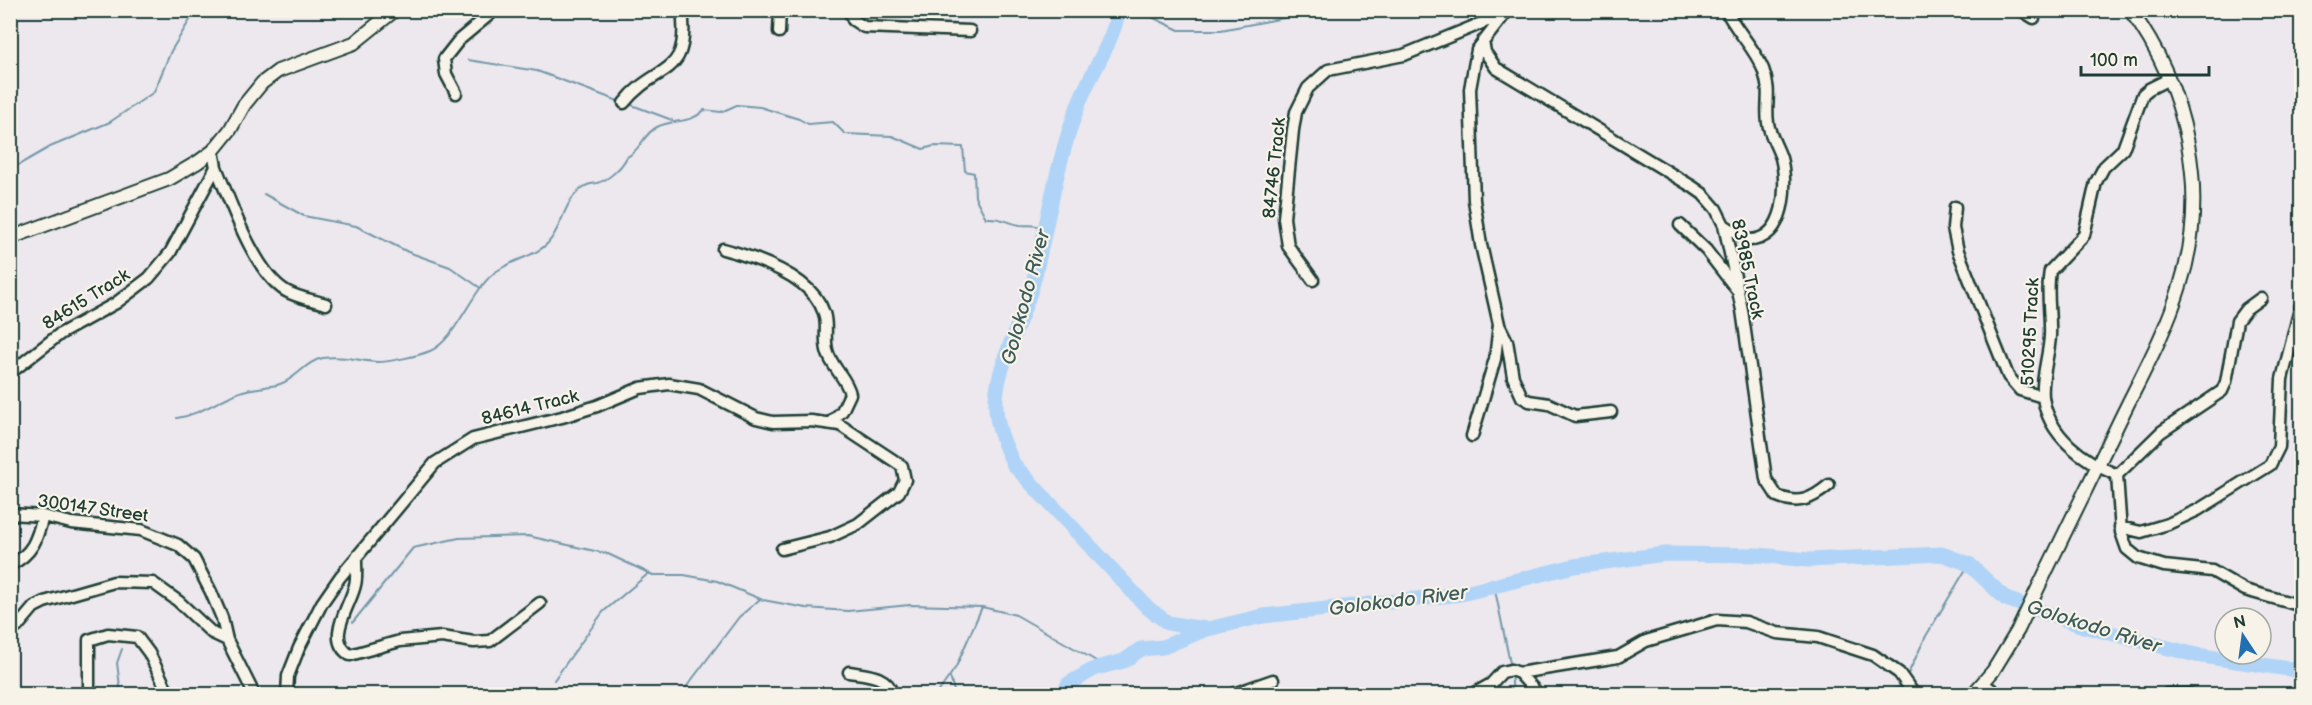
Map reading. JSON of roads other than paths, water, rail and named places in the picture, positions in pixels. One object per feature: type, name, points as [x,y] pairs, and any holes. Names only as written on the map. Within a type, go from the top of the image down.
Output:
[{"type":"street","points":[[10,238],[169,179],[213,151],[262,83],[278,71],[365,37],[395,10]]},
{"type":"street","points":[[456,93],[446,74],[444,59],[459,40],[495,10]]},
{"type":"street","points":[[624,103],[642,83],[669,69],[678,57],[682,45],[682,10]]},
{"type":"street","points":[[779,32],[780,10]]},
{"type":"street","points":[[849,10],[853,20],[864,27],[970,32]]},
{"type":"street","points":[[1724,225],[1748,240],[1763,237],[1778,218],[1785,189],[1780,155],[1768,125],[1770,99],[1767,81],[1753,49],[1726,10]]},
{"type":"street","points":[[2021,10],[2034,18]]},
{"type":"street","points":[[1973,694],[1984,684],[2018,630],[2167,324],[2187,261],[2193,195],[2191,166],[2181,114],[2169,79],[2154,47],[2130,10]]},
{"type":"street","points":[[1506,12],[1477,50],[1470,89],[1471,152],[1480,245],[1498,324],[1507,341],[1513,377],[1522,397],[1529,401],[1549,404],[1568,415],[1586,416],[1611,412]]},
{"type":"street","name":"84746 Track","points":[[1313,279],[1288,246],[1284,218],[1296,112],[1308,87],[1328,69],[1404,55],[1506,12]]},
{"type":"street","name":"83985 Track","points":[[1483,41],[1485,52],[1496,68],[1703,194],[1720,214],[1738,292],[1763,459],[1771,490],[1785,500],[1804,501],[1829,485]]},
{"type":"street","name":"510295 Track","points":[[2117,475],[2098,467],[2072,449],[2052,422],[2043,397],[2050,336],[2050,271],[2084,235],[2096,182],[2104,167],[2122,149],[2143,94],[2149,88],[2169,79]]},
{"type":"street","points":[[213,151],[216,167],[234,217],[272,279],[294,296],[326,304]]},
{"type":"street","name":"84615 Track","points":[[10,373],[53,338],[116,303],[149,278],[170,253],[216,167]]},
{"type":"street","points":[[1955,207],[1953,228],[1956,245],[2008,376],[2020,390],[2043,397]]},
{"type":"street","points":[[1680,225],[1706,250],[1738,292]]},
{"type":"street","points":[[723,249],[757,258],[778,269],[797,281],[822,306],[826,322],[827,350],[850,394],[842,411],[830,423]]},
{"type":"street","points":[[2261,298],[2246,309],[2237,321],[2226,382],[2222,391],[2161,432],[2117,475],[2120,527],[2127,549],[2138,558],[2164,566],[2212,571],[2246,590],[2301,606]]},
{"type":"street","points":[[2120,527],[2141,532],[2168,524],[2198,510],[2270,465],[2278,447],[2282,379],[2301,301]]},
{"type":"street","points":[[1472,436],[1495,359],[1498,324]]},
{"type":"street","name":"84614 Track","points":[[287,694],[288,676],[298,648],[322,603],[384,522],[435,463],[463,445],[492,432],[562,417],[597,406],[648,385],[669,384],[699,389],[756,418],[773,422],[830,423],[853,432],[896,460],[904,470],[904,485],[899,492],[858,524],[830,537],[782,549]]},
{"type":"street","name":"300147 Street","points":[[10,514],[43,516],[71,524],[141,530],[178,545],[194,559],[211,592],[222,618],[227,640],[254,694]]},
{"type":"street","points":[[10,565],[27,556],[37,540],[43,516]]},
{"type":"street","points":[[356,561],[356,584],[341,618],[340,628],[342,646],[350,655],[400,641],[442,637],[474,642],[490,641],[540,603]]},
{"type":"street","points":[[10,627],[17,627],[34,607],[44,602],[114,582],[141,581],[162,588],[212,633],[227,640]]},
{"type":"street","points":[[1519,673],[1618,657],[1646,641],[1717,620],[1746,622],[1777,633],[1818,637],[1874,655],[1899,673],[1914,694]]},
{"type":"street","points":[[89,694],[88,644],[95,636],[108,634],[137,637],[149,653],[169,694]]},
{"type":"street","points":[[1473,694],[1491,684],[1502,672],[1511,670],[1519,673],[1538,694]]},
{"type":"street","points":[[849,672],[882,679],[887,682],[892,694]]},
{"type":"street","points":[[1233,694],[1273,680]]},
{"type":"street","points":[[1984,684],[1998,694]]},
{"type":"street","points":[[2166,694],[2189,694]]},
{"type":"waterway","points":[[10,170],[50,147],[110,122],[154,92],[171,51],[196,10]]},
{"type":"waterway","name":"Golokodo River","points":[[1119,10],[1107,44],[1073,120],[1054,188],[1030,294],[999,378],[996,409],[1000,431],[1014,465],[1148,608],[1168,623],[1208,629],[1263,616],[1461,594],[1574,566],[1665,554],[1758,555],[1808,560],[1942,554],[1969,564],[2006,599],[2083,626],[2196,655],[2302,671]]},
{"type":"waterway","points":[[1137,10],[1179,30],[1221,30],[1316,12],[1356,10]]},
{"type":"waterway","points":[[468,60],[537,71],[621,102]]},
{"type":"waterway","points":[[629,104],[672,120]]},
{"type":"waterway","points":[[177,418],[194,413],[240,392],[286,382],[311,363],[323,358],[338,357],[383,362],[411,357],[439,346],[455,327],[477,292],[493,274],[536,252],[548,243],[570,201],[581,189],[610,176],[652,130],[688,119],[704,110],[721,112],[737,105],[760,107],[808,124],[833,122],[845,134],[892,136],[923,149],[934,146],[963,147],[965,171],[974,173],[975,197],[986,218],[997,218],[1015,224],[1044,228]]},
{"type":"waterway","points":[[264,194],[304,216],[356,226],[408,252],[450,267],[479,287]]},
{"type":"waterway","points":[[353,622],[413,548],[459,538],[528,536],[608,554],[653,575],[684,575],[717,581],[763,600],[806,608],[848,611],[910,605],[982,607],[1016,615],[1105,666]]},
{"type":"waterway","points":[[1907,676],[1926,636],[1969,564]]},
{"type":"waterway","points":[[554,680],[603,612],[649,573]]},
{"type":"waterway","points":[[1494,585],[1511,668]]},
{"type":"waterway","points":[[681,694],[739,617],[759,600]]},
{"type":"waterway","points":[[937,694],[956,667],[982,607]]},
{"type":"waterway","points":[[1065,694],[1068,684],[1096,668],[1124,661],[1141,649],[1163,647],[1204,630]]},
{"type":"waterway","points":[[121,694],[117,663],[122,649]]},
{"type":"waterway","points":[[1511,673],[1513,694]]},
{"type":"waterway","points":[[950,677],[955,694]]},
{"type":"waterway","points":[[2292,694],[2302,677]]},
{"type":"waterway","points":[[1877,694],[1899,687]]}]
